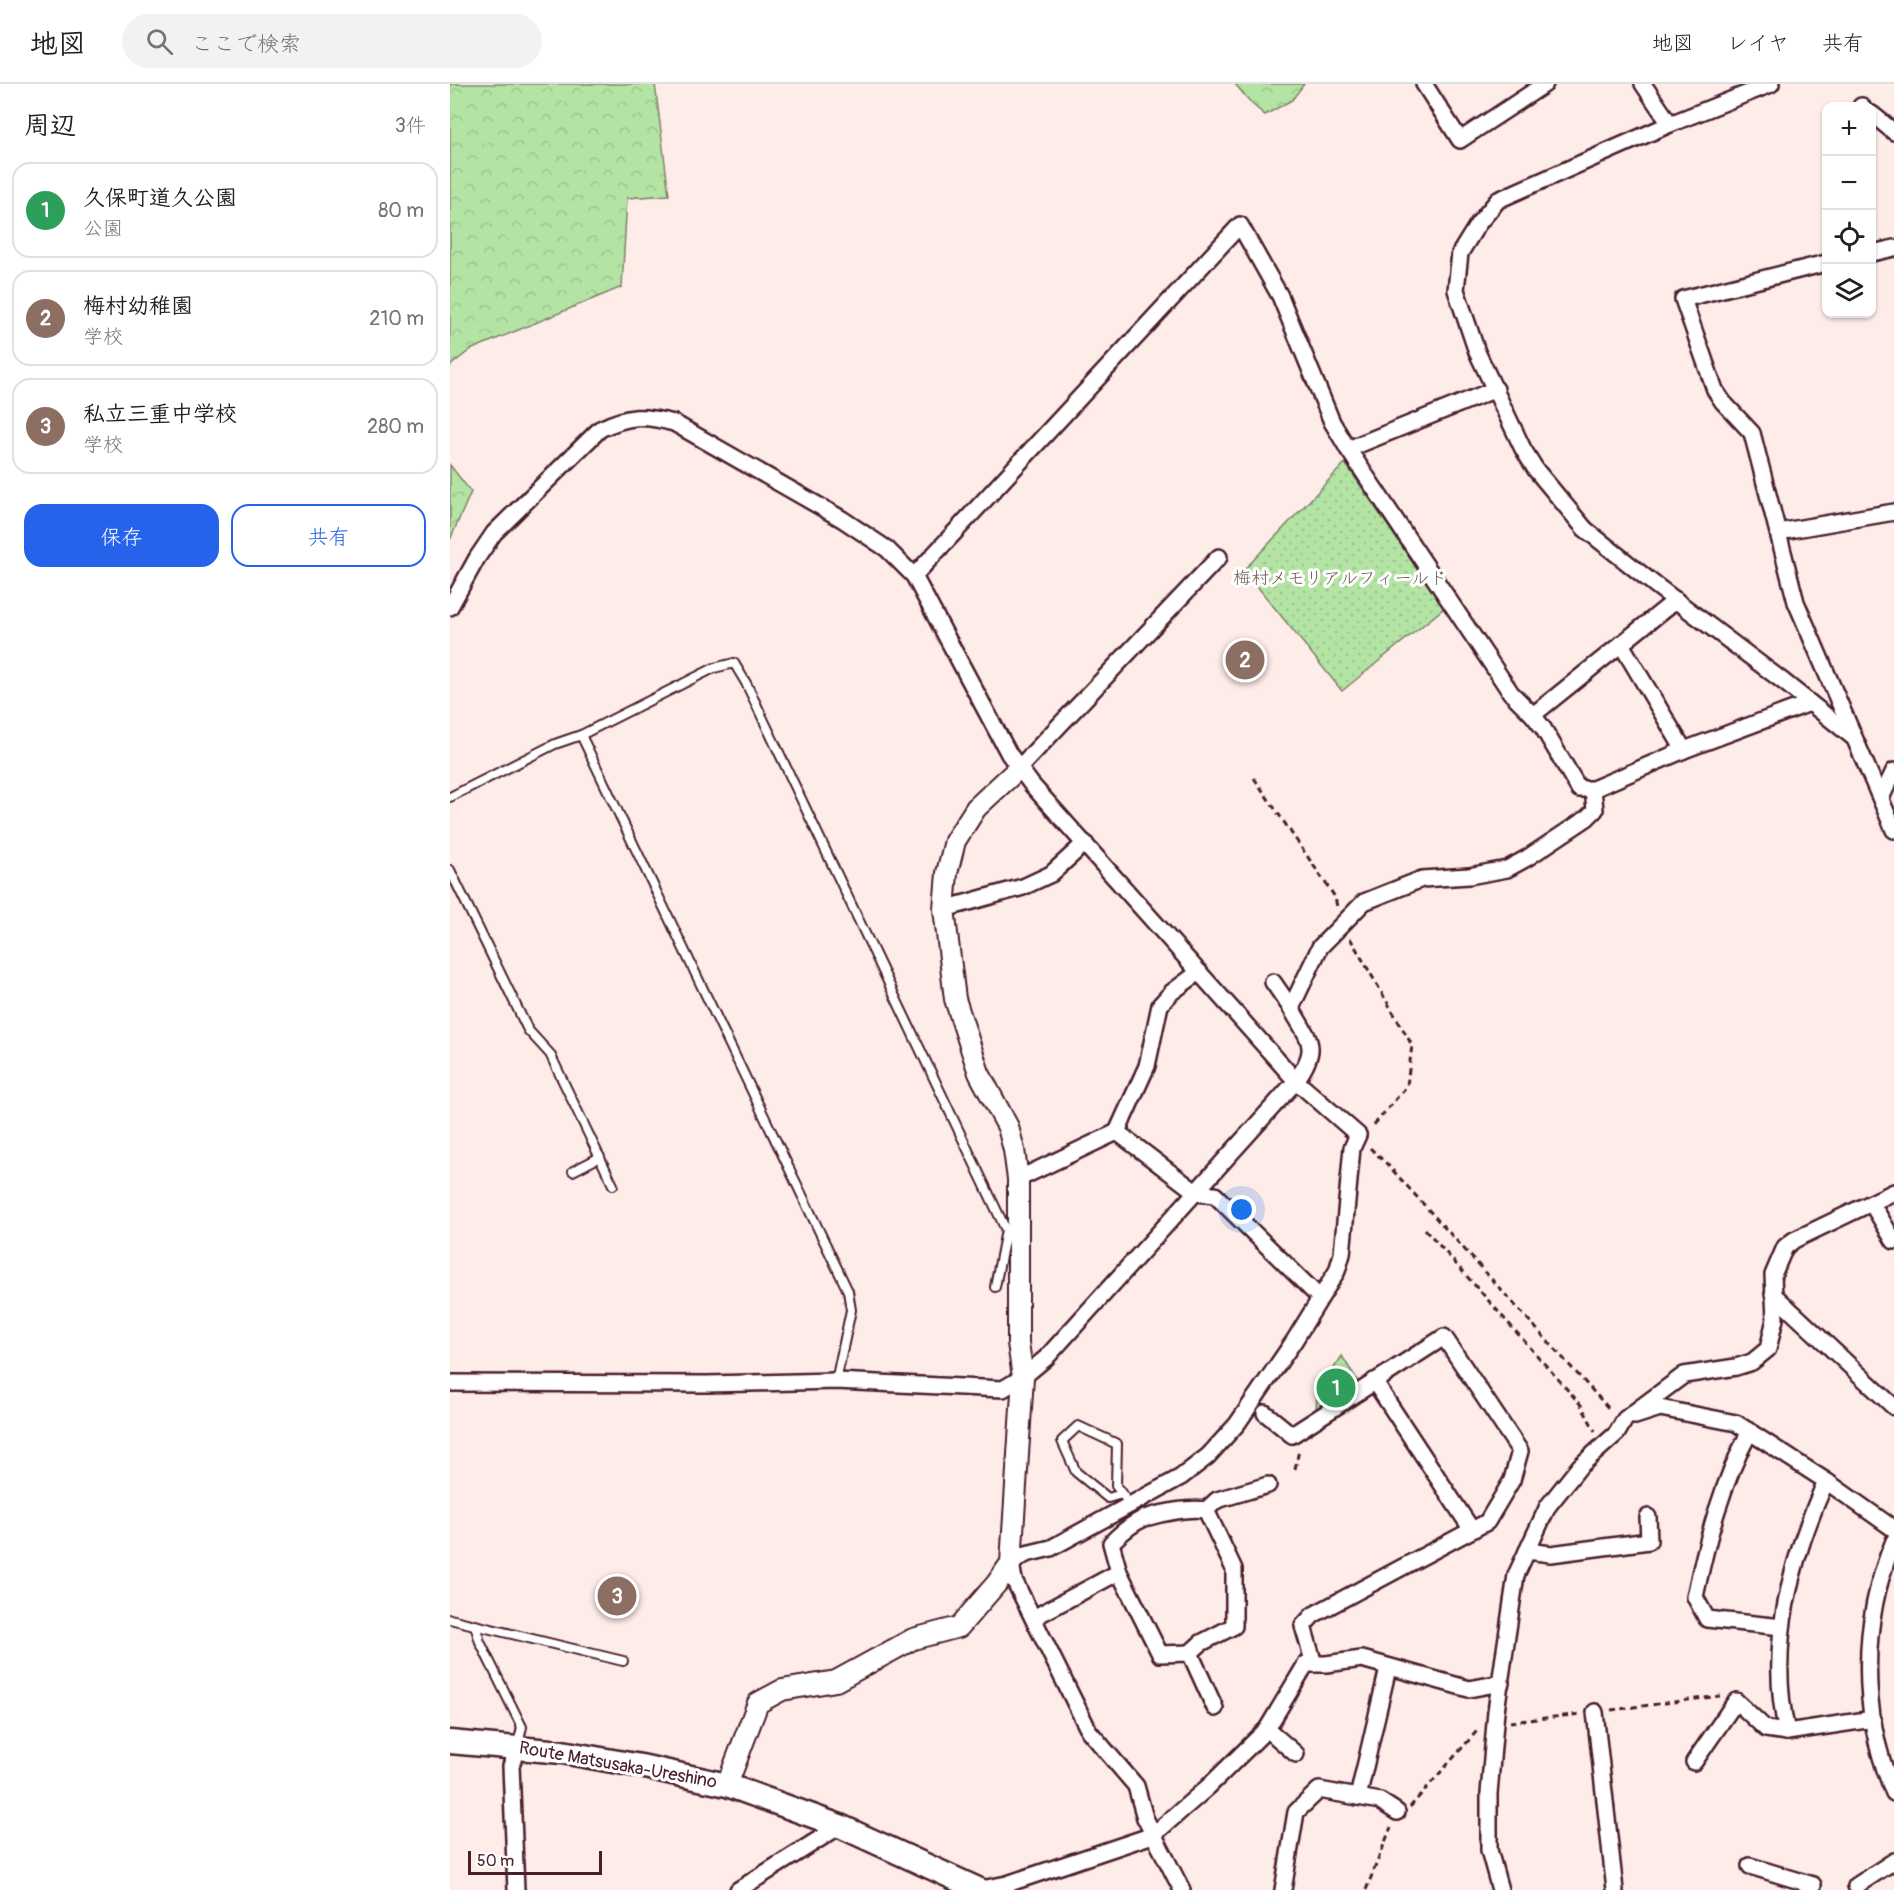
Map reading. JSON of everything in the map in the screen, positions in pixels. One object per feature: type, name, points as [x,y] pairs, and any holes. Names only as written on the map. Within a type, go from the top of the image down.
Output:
[{"type":"main road","name":"Route Matsusaka-Ureshino","points":[[450,1742],[562,1752],[727,1785],[840,1826],[978,1890]]},
{"type":"street","points":[[1424,84],[1461,140],[1545,84]]},
{"type":"street","points":[[1643,84],[1670,124]]},
{"type":"street","points":[[1762,86],[1498,200],[1478,224],[1460,253],[1456,290],[1477,352],[1523,449],[1551,490],[1585,529],[1854,738]]},
{"type":"street","points":[[1876,117],[1894,132]]},
{"type":"street","points":[[914,576],[1240,225],[1280,296],[1332,422],[1348,449],[1511,693],[1533,715],[1579,789],[1593,789],[1684,750],[1810,703]]},
{"type":"street","points":[[1876,252],[1894,248]]},
{"type":"street","points":[[1823,264],[1683,299],[1715,390],[1752,433],[1796,602],[1894,830]]},
{"type":"street","points":[[1348,449],[1496,389]]},
{"type":"street","points":[[450,607],[494,532],[600,429],[621,419],[652,417],[674,423],[842,519],[887,549],[914,576],[1009,754],[1019,768],[1296,1082],[1358,1136],[1352,1148],[1342,1254],[1337,1271],[1294,1341],[1237,1424],[1208,1456],[1181,1477],[1127,1500],[1051,1548],[1026,1554],[1011,1563],[997,1584],[959,1627],[913,1639],[836,1681],[782,1690],[758,1703],[727,1785]]},
{"type":"street","points":[[1778,532],[1894,512]]},
{"type":"street","points":[[1182,1890],[1144,1818],[1136,1786],[1089,1731],[1014,1580],[1011,1563],[1023,1377],[1018,1343],[1020,1257],[1018,1179],[1008,1127],[979,1073],[958,1008],[952,982],[944,909],[947,873],[955,841],[976,808],[1019,768],[1219,557]]},
{"type":"street","points":[[1533,715],[1676,600]]},
{"type":"street","points":[[1621,644],[1684,750]]},
{"type":"street","points":[[1881,798],[1894,771]]},
{"type":"street","points":[[1291,1008],[1320,947],[1364,902],[1422,879],[1469,876],[1507,869],[1587,818],[1595,810],[1593,789]]},
{"type":"street","points":[[944,909],[1023,887],[1051,874],[1085,843]]},
{"type":"street","points":[[1018,1179],[1117,1132],[1147,1066],[1160,1005],[1172,992],[1199,972]]},
{"type":"street","points":[[450,1383],[707,1384],[836,1381],[1003,1389],[1023,1377],[1046,1358],[1296,1082],[1309,1063],[1311,1044],[1274,982]]},
{"type":"street","points":[[1117,1132],[1197,1193],[1215,1195],[1319,1298]]},
{"type":"street","points":[[1500,1890],[1489,1850],[1489,1794],[1495,1717],[1516,1575],[1548,1506],[1580,1466],[1617,1434],[1625,1419],[1684,1375],[1736,1367],[1752,1362],[1768,1349],[1775,1318],[1773,1275],[1785,1247],[1794,1240],[1894,1192]]},
{"type":"street","points":[[1872,1204],[1894,1241]]},
{"type":"street","points":[[1773,1294],[1894,1407]]},
{"type":"street","points":[[1265,1413],[1292,1435],[1444,1337],[1520,1451],[1512,1480],[1487,1522],[1313,1615],[1303,1626],[1314,1664]]},
{"type":"street","points":[[1374,1381],[1472,1530]]},
{"type":"street","points":[[1625,1419],[1660,1408],[1736,1423],[1826,1481],[1894,1529]]},
{"type":"street","points":[[1750,1431],[1720,1499],[1709,1532],[1695,1597],[1707,1619],[1782,1627]]},
{"type":"street","points":[[1787,1732],[1781,1694],[1782,1627],[1791,1574],[1798,1549],[1826,1481]]},
{"type":"street","points":[[1206,1510],[1217,1500],[1268,1485]]},
{"type":"street","points":[[1195,1508],[1206,1510],[1234,1569],[1234,1626],[1201,1643],[1190,1653],[1160,1653],[1119,1572],[1111,1543],[1124,1531],[1144,1519],[1195,1508]]},
{"type":"street","points":[[1527,1551],[1551,1554],[1649,1541],[1648,1517]]},
{"type":"street","points":[[1894,1541],[1882,1572],[1871,1622],[1869,1673],[1872,1719],[1880,1756],[1894,1793]]},
{"type":"street","points":[[1033,1618],[1119,1572]]},
{"type":"street","points":[[1190,1653],[1215,1708]]},
{"type":"street","points":[[978,1890],[1007,1884],[1153,1835],[1267,1729],[1306,1664],[1362,1659],[1468,1689],[1501,1683]]},
{"type":"street","points":[[1358,1797],[1388,1668]]},
{"type":"street","points":[[1694,1762],[1736,1701],[1766,1729],[1787,1732],[1872,1719]]},
{"type":"street","points":[[1595,1712],[1615,1890]]},
{"type":"street","points":[[1267,1729],[1296,1754]]},
{"type":"street","points":[[516,1890],[511,1766],[517,1747]]},
{"type":"street","points":[[1283,1890],[1296,1812],[1319,1790],[1380,1801],[1397,1812]]},
{"type":"street","points":[[738,1890],[840,1826]]},
{"type":"street","points":[[1856,1886],[1894,1861]]},
{"type":"street","points":[[1750,1866],[1813,1885],[1811,1890]]},
{"type":"lane","points":[[450,797],[555,744],[581,735],[714,669],[734,663],[747,683],[1006,1230],[995,1287]]},
{"type":"lane","points":[[581,735],[848,1291],[850,1310],[836,1381]]},
{"type":"lane","points":[[450,870],[528,1030],[550,1054],[613,1185]]},
{"type":"lane","points":[[573,1171],[600,1157]]},
{"type":"lane","points":[[1078,1426],[1117,1444],[1116,1486],[1127,1500],[1108,1498],[1076,1472],[1062,1441],[1078,1426]]},
{"type":"lane","points":[[450,1618],[623,1662]]},
{"type":"lane","points":[[475,1625],[480,1642],[522,1727],[517,1747]]},
{"type":"path","points":[[1254,778],[1335,897],[1342,923],[1412,1045],[1407,1086],[1369,1130],[1358,1136]]},
{"type":"path","points":[[1371,1150],[1395,1173],[1614,1414],[1625,1419]]},
{"type":"path","points":[[1425,1229],[1581,1405],[1589,1424],[1604,1445]]},
{"type":"path","points":[[1366,1890],[1397,1812],[1411,1807],[1495,1717],[1595,1712],[1725,1696],[1736,1701]]},
{"type":"green space","points":[[450,84],[655,84],[669,195],[627,198],[622,287],[470,350],[450,366]]},
{"type":"green space","points":[[1235,84],[1304,84],[1292,100],[1265,115]]},
{"type":"green space","name":"梅村メモリアルフィールド","points":[[1345,463],[1444,608],[1342,691],[1244,570]]},
{"type":"green space","points":[[450,465],[471,492],[450,540]]},
{"type":"green space","points":[[1342,1356],[1359,1383],[1316,1412],[1317,1394]]},
{"type":"place","name":"梅村幼稚園","points":[[1245,660]]},
{"type":"place","name":"久保町道久公園","points":[[1336,1388]]},
{"type":"place","name":"私立三重中学校","points":[[617,1596]]}]
